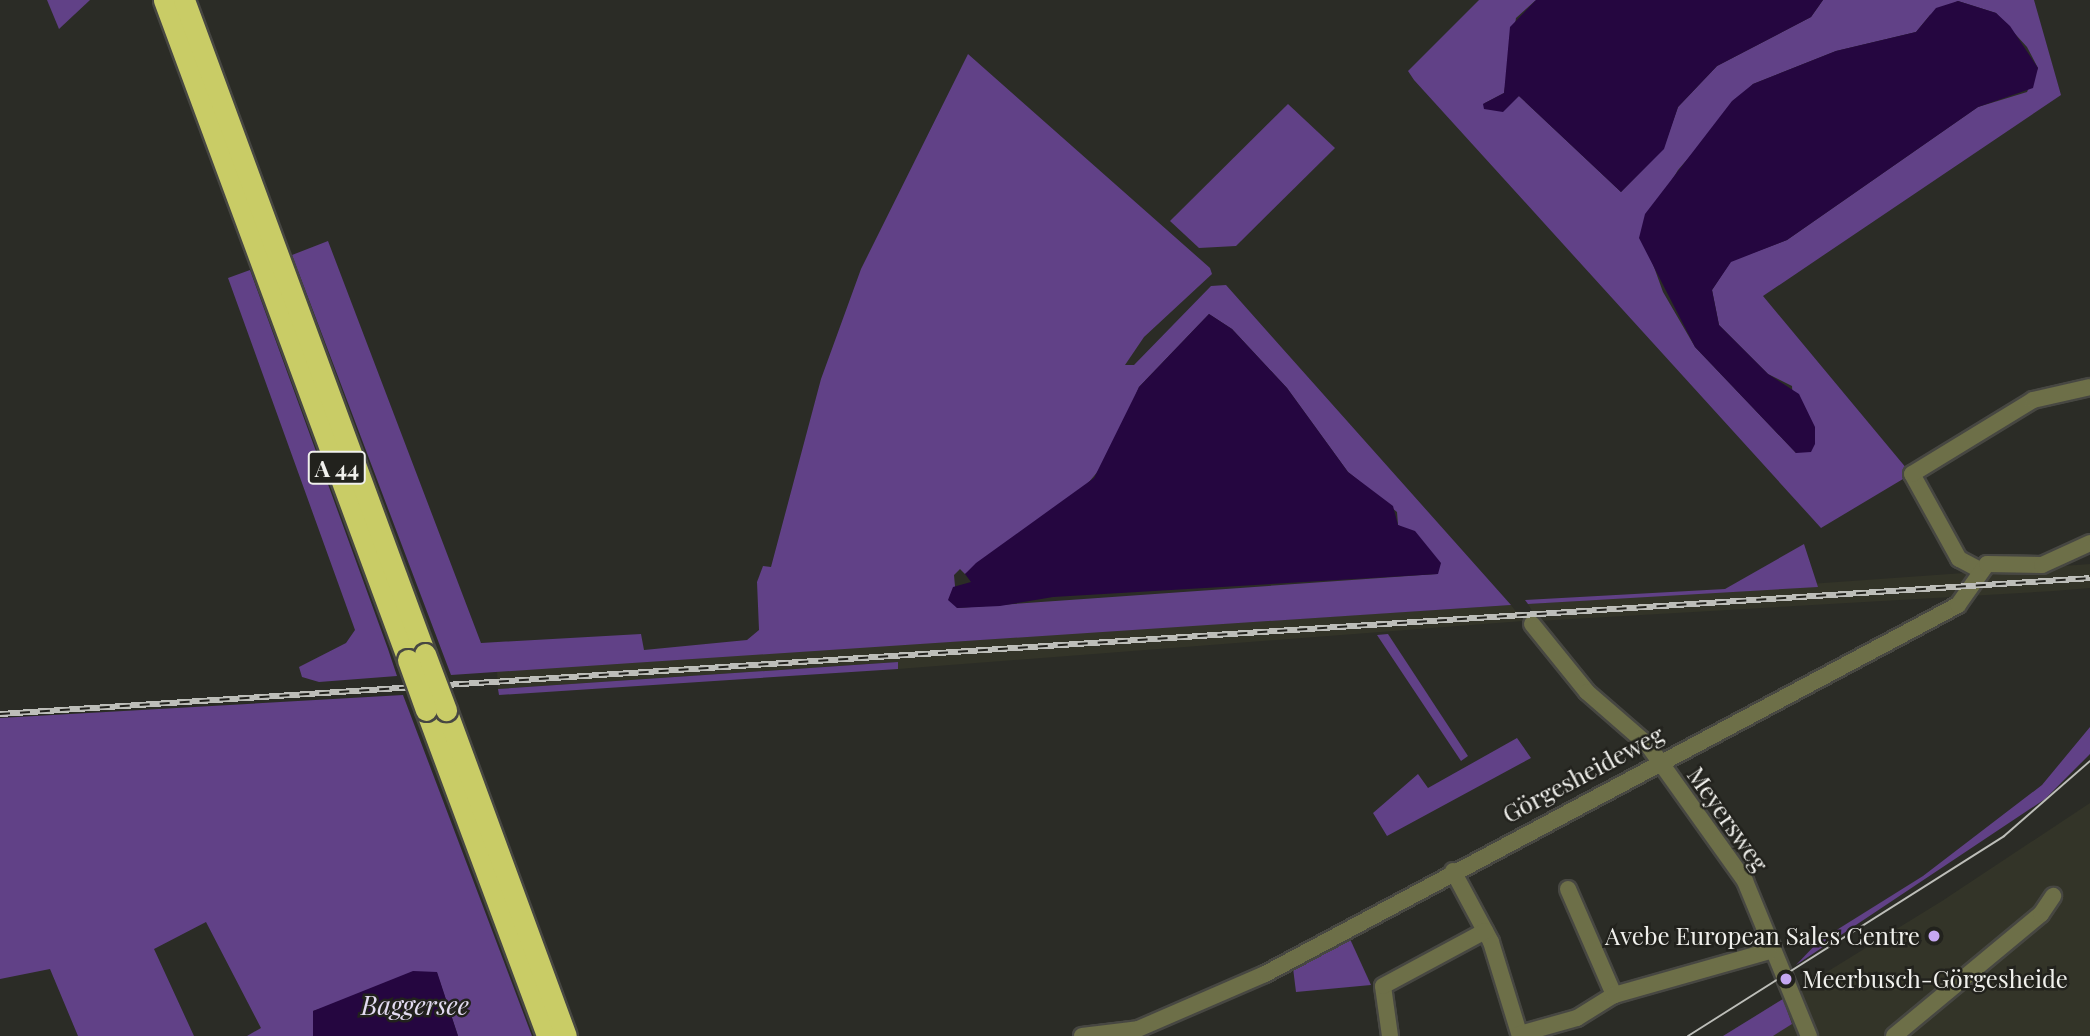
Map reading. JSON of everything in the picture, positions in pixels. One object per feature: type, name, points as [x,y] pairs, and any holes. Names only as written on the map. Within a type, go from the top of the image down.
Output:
[{"type":"highway","name":"A 44","points":[[164,0],[417,657]]},
{"type":"highway","name":"A 44","points":[[184,0],[436,710],[547,1036]]},
{"type":"highway","name":"A 44","points":[[436,710],[566,1036]]},
{"type":"street","points":[[2090,387],[2033,400],[1912,474],[1959,559],[1980,570],[1993,563],[2042,565],[2090,543]]},
{"type":"street","name":"Görgesheideweg","points":[[1088,1036],[1139,1028],[1235,989],[1658,759],[1958,605],[1980,570]]},
{"type":"street","name":"Meyersweg","points":[[1532,624],[1587,692],[1658,759],[1760,907],[1769,951],[1786,968],[1809,1036]]},
{"type":"street","points":[[1452,871],[1485,931],[1520,1035],[1577,1018],[1614,995],[1769,951]]},
{"type":"street","points":[[1567,889],[1614,995]]},
{"type":"street","points":[[1894,1036],[2041,914],[2053,896]]},
{"type":"street","points":[[1390,1036],[1383,986],[1485,931]]},
{"type":"shaded area","points":[[47,0],[90,0],[59,29]]},
{"type":"shaded area","points":[[1479,0],[1536,0],[1516,18],[1504,93],[1483,104],[1519,96],[1621,192],[1663,149],[1678,107],[1717,66],[1811,17],[1823,0],[2034,0],[2061,95],[1763,296],[1907,469],[1903,479],[1821,528],[1408,71]],"holes":[[[1958,1],[1996,13],[2027,47],[2038,68],[2027,92],[1978,107],[1787,240],[1731,261],[1712,290],[1719,325],[1768,374],[1792,386],[1796,453],[1695,347],[1663,292],[1641,231],[1678,170],[1753,84],[1836,51],[1916,32],[1930,15]]]},
{"type":"shaded area","points":[[968,54],[1210,268],[1212,274],[1144,337],[1125,365],[1134,365],[1211,286],[1226,285],[1511,605],[451,675],[292,255],[328,241],[481,643],[641,634],[644,650],[747,640],[759,630],[757,582],[763,566],[771,567],[821,379],[861,269]],"holes":[[[1209,314],[1232,329],[1287,388],[1348,472],[1397,512],[1398,525],[1410,532],[1437,574],[957,608],[954,575],[960,569],[965,574],[1078,495],[1110,457],[1139,387]]]},
{"type":"shaded area","points":[[1288,104],[1335,148],[1236,246],[1199,248],[1170,221]]},
{"type":"shaded area","points":[[250,270],[397,676],[319,682],[302,677],[299,667],[346,643],[355,630],[228,278]]},
{"type":"shaded area","points":[[1804,544],[1818,587],[1528,604],[1525,600],[1725,589]]},
{"type":"shaded area","points":[[2090,564],[2090,588],[2054,591],[1538,621],[1528,604]]},
{"type":"shaded area","points":[[1511,605],[1523,621],[898,669],[897,662],[498,689],[497,670]]},
{"type":"shaded area","points":[[1388,634],[1468,756],[1461,761],[1377,635]]},
{"type":"shaded area","points":[[898,662],[898,669],[499,695],[498,689]]},
{"type":"shaded area","points":[[403,695],[532,1036],[458,1036],[437,973],[313,1011],[313,1036],[247,1036],[261,1028],[206,922],[154,949],[194,1036],[78,1036],[50,969],[0,979],[0,718]]},
{"type":"shaded area","points":[[2090,727],[2090,754],[2045,799],[1796,965],[1819,941],[1923,876],[2042,785]]},
{"type":"shaded area","points":[[1517,738],[1531,758],[1387,836],[1373,813],[1418,774],[1428,788]]},
{"type":"shaded area","points":[[2090,803],[2090,1036],[1723,1036],[1942,901]]},
{"type":"shaded area","points":[[1350,939],[1371,985],[1296,992],[1293,968]]},
{"type":"shaded area","points":[[1783,999],[1792,1024],[1773,1036],[1723,1036]]},
{"type":"water","points":[[1536,0],[1823,0],[1811,17],[1717,66],[1678,107],[1664,149],[1621,192],[1519,96],[1503,112],[1484,109],[1483,104],[1504,93],[1510,27]]},
{"type":"water","points":[[1958,1],[1996,13],[2010,26],[2038,68],[2033,88],[1978,107],[1787,240],[1731,262],[1712,290],[1719,325],[1768,374],[1799,394],[1815,427],[1815,444],[1811,452],[1796,453],[1695,347],[1639,238],[1645,214],[1732,101],[1753,84],[1836,51],[1916,32],[1936,8]]},
{"type":"water","points":[[1209,314],[1232,329],[1287,388],[1348,472],[1393,506],[1398,525],[1415,531],[1441,563],[1438,574],[1053,597],[1000,606],[957,608],[948,600],[953,587],[971,582],[965,574],[976,563],[1094,478],[1139,387]]},
{"type":"water","name":"Baggersee","points":[[413,971],[437,972],[458,1036],[313,1036],[313,1011]]},
{"type":"tram line","points":[[1688,1036],[2004,836],[2090,761]]},
{"type":"railway","points":[[0,714],[2090,578]]},
{"type":"place","name":"Avebe European Sales Centre","points":[[1934,936]]},
{"type":"place","name":"Meerbusch-Görgesheide","points":[[1786,979]]}]
